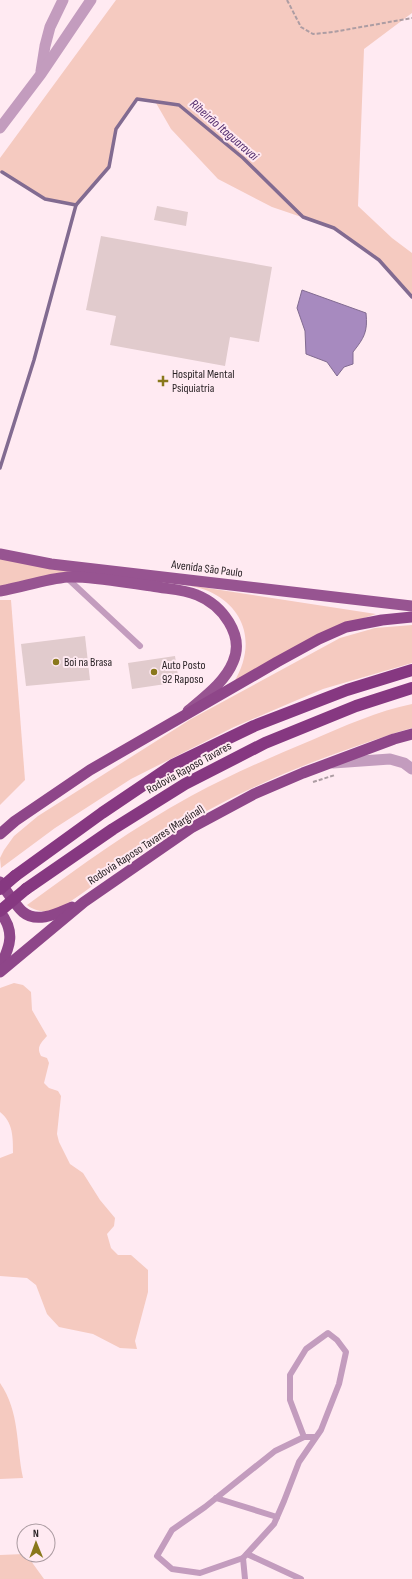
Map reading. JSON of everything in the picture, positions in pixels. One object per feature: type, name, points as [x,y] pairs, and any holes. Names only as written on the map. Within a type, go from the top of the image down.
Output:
[{"type":"highway","points":[[0,834],[90,770],[277,662],[346,627],[382,620],[412,617]]},
{"type":"highway","name":"Rodovia Raposo Tavares","points":[[0,889],[102,813],[173,765],[254,726],[347,690],[412,670]]},
{"type":"highway","name":"Rodovia Raposo Tavares","points":[[0,912],[26,889],[113,829],[185,784],[265,743],[356,706],[412,688]]},
{"type":"highway","name":"Rodovia Raposo Tavares (Marginal)","points":[[0,972],[84,902],[191,828],[254,794],[394,739],[412,734]]},
{"type":"highway","points":[[0,844],[15,822]]},
{"type":"highway","points":[[0,882],[23,912],[32,916],[42,917],[56,914],[84,902]]},
{"type":"highway","points":[[0,912],[7,922],[10,932],[10,945],[0,966]]},
{"type":"main road","name":"Avenida São Paulo","points":[[0,554],[51,564],[412,606]]},
{"type":"main road","name":"Avenida São Paulo","points":[[0,591],[47,580],[75,577],[188,592],[209,601],[218,608],[232,626],[235,637],[236,651],[234,661],[229,671],[221,681],[182,717]]},
{"type":"street","points":[[41,74],[45,46],[50,27],[63,0]]},
{"type":"street","points":[[0,128],[41,74],[91,0]]},
{"type":"street","points":[[329,764],[390,759],[404,763],[412,769]]},
{"type":"lane","points":[[66,578],[140,646]]},
{"type":"lane","points":[[304,1437],[290,1400],[290,1375],[306,1349],[328,1333],[337,1340],[346,1352],[339,1384],[321,1430],[315,1436],[299,1462],[274,1524],[245,1556],[200,1573],[172,1568],[158,1556],[172,1530],[216,1498],[275,1451],[304,1437],[315,1436]]},
{"type":"lane","points":[[216,1498],[277,1517]]},
{"type":"lane","points":[[245,1556],[245,1579]]},
{"type":"lane","points":[[245,1556],[301,1579]]},
{"type":"path","points":[[287,0],[301,27],[313,34],[333,32],[412,18]]},
{"type":"path","points":[[307,784],[342,773]]},
{"type":"shaded area","points":[[116,0],[412,0],[412,13],[364,49],[358,206],[392,238],[412,253],[412,296],[379,260],[334,228],[272,207],[218,179],[171,129],[156,103],[137,99],[116,129],[109,167],[76,205],[45,199],[0,172],[0,158]]},
{"type":"shaded area","points":[[302,290],[366,313],[366,330],[360,343],[353,352],[353,364],[344,367],[337,376],[327,362],[306,354],[305,331],[297,308]]},
{"type":"shaded area","points":[[0,556],[376,614],[364,618],[234,682],[244,658],[246,646],[242,623],[227,603],[209,591],[193,586],[109,574],[77,576],[0,587]]},
{"type":"shaded area","points":[[0,600],[11,600],[25,780],[0,805]]},
{"type":"shaded area","points":[[412,625],[412,663],[323,689],[234,727],[131,779],[55,828],[1,868],[0,858],[4,850],[14,836],[38,816],[191,719],[340,638],[375,628]]},
{"type":"shaded area","points":[[412,704],[412,728],[391,734],[297,768],[239,794],[183,824],[156,841],[59,909],[44,911],[33,909],[27,905],[128,834],[206,788],[349,724]]},
{"type":"shaded area","points":[[14,983],[23,985],[31,992],[32,1010],[47,1036],[40,1045],[39,1050],[41,1056],[47,1058],[49,1063],[44,1083],[49,1088],[58,1091],[61,1096],[57,1134],[59,1142],[70,1164],[83,1173],[100,1200],[115,1218],[114,1226],[107,1234],[111,1248],[118,1255],[131,1255],[148,1270],[148,1292],[135,1341],[137,1349],[120,1348],[93,1334],[59,1327],[47,1314],[36,1285],[27,1278],[0,1276],[0,1158],[13,1153],[10,1125],[8,1120],[0,1112],[0,988]]},
{"type":"shaded area","points":[[0,1383],[11,1405],[14,1417],[23,1478],[0,1479]]},
{"type":"shaded area","points":[[16,1554],[16,1563],[32,1563],[44,1579],[0,1579],[0,1555]]},
{"type":"building","points":[[157,206],[188,212],[186,226],[154,220]]},
{"type":"building","points":[[101,236],[272,267],[259,342],[230,337],[225,366],[110,345],[116,316],[86,310]]},
{"type":"building","name":"Boi na Brasa","points":[[85,636],[90,680],[26,686],[21,644]]},
{"type":"building","name":"Auto Posto 92 Raposo","points":[[175,656],[179,682],[132,689],[128,663]]},
{"type":"waterway","name":"Ribeirão Itaguaravai","points":[[2,172],[45,199],[76,205],[109,167],[116,129],[137,99],[179,105],[243,158],[303,217],[334,228],[379,260],[412,297]]},
{"type":"waterway","points":[[0,468],[34,360],[76,205]]},
{"type":"place","name":"Hospital Mental Psiquiatria","points":[[163,381]]},
{"type":"place","name":"Boi na Brasa","points":[[56,662]]},
{"type":"place","name":"Auto Posto 92 Raposo","points":[[154,672]]}]
